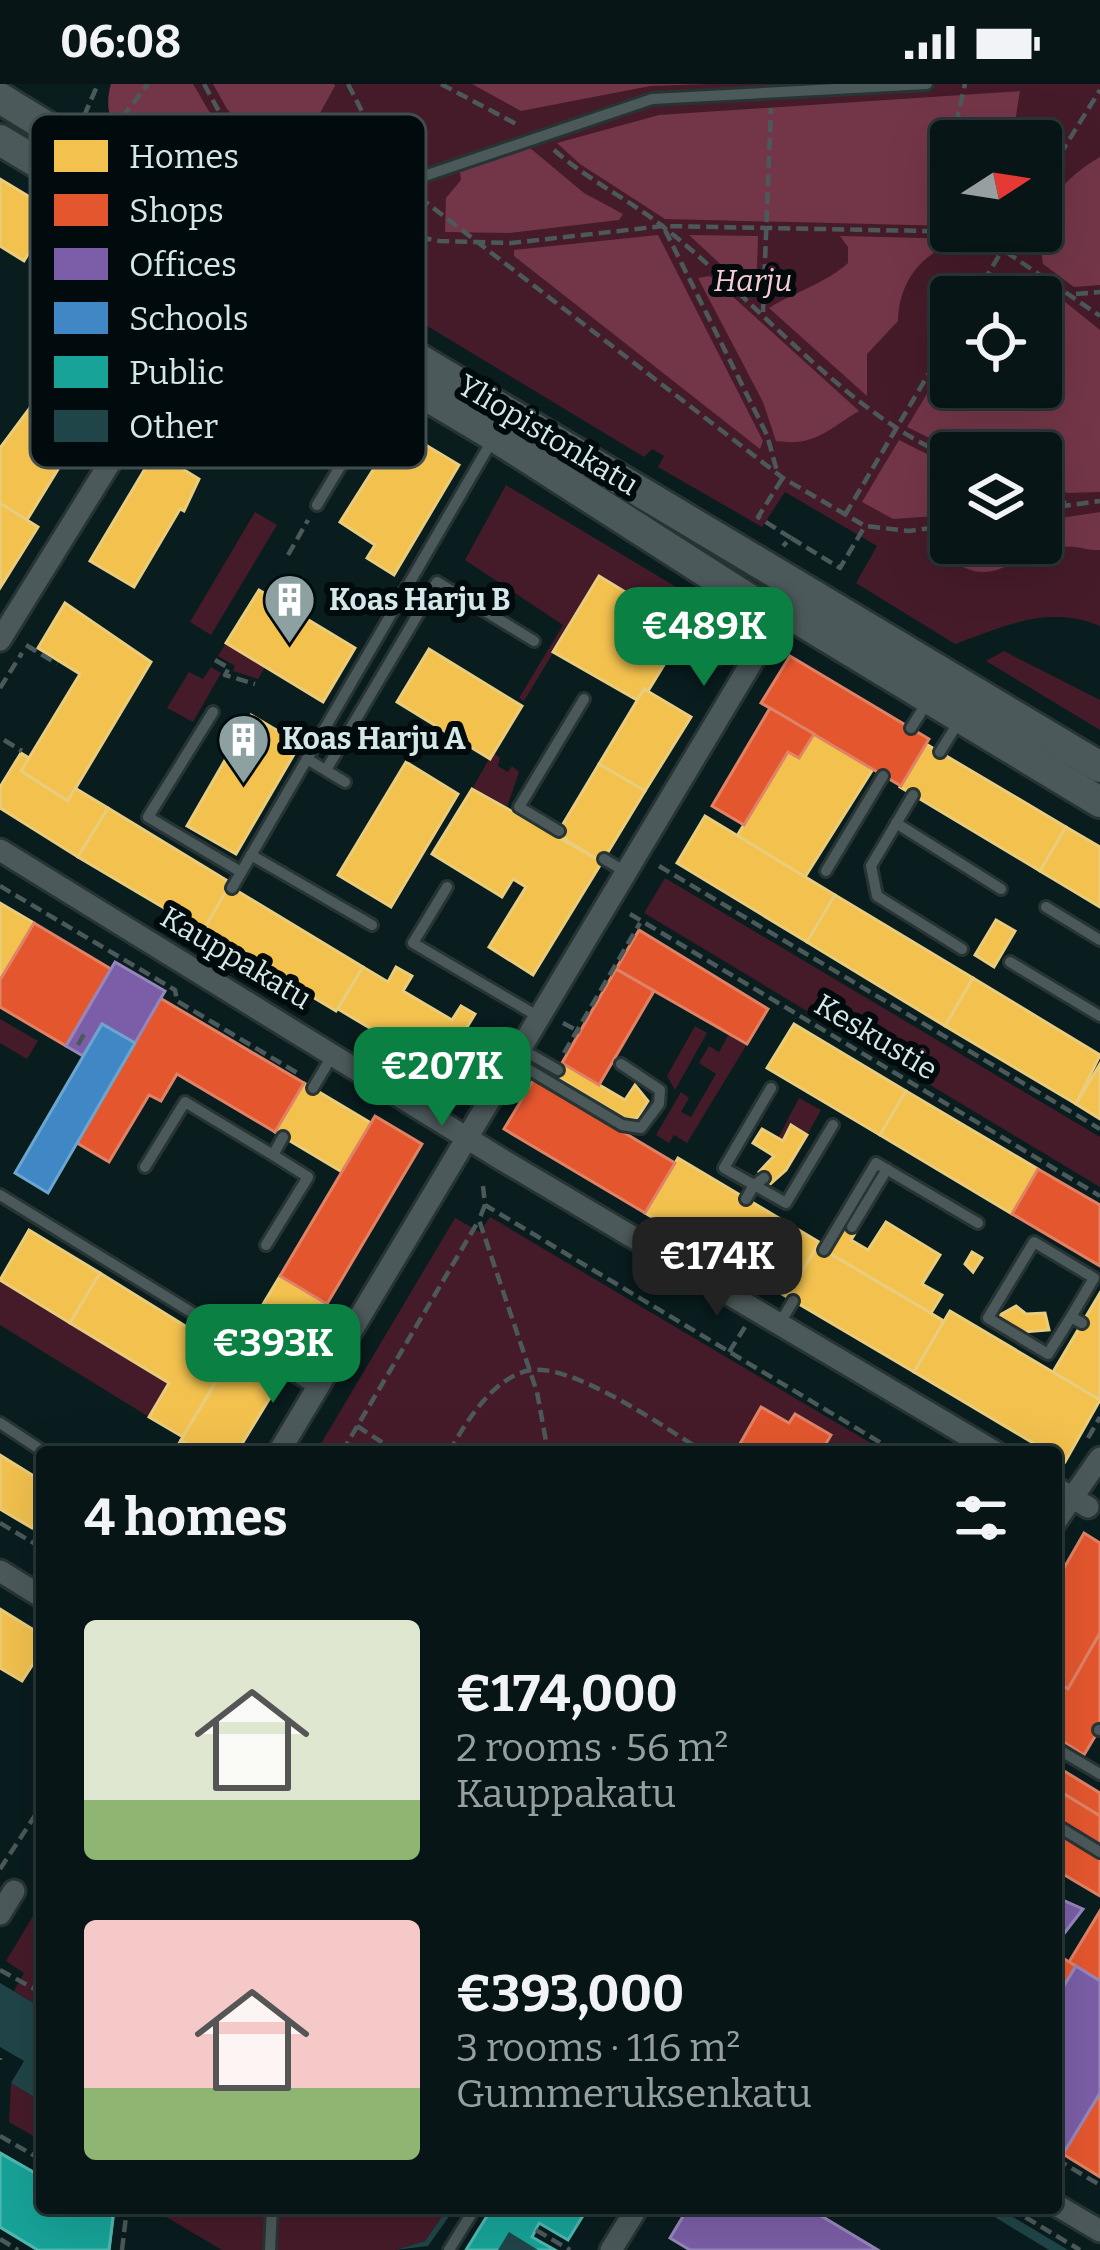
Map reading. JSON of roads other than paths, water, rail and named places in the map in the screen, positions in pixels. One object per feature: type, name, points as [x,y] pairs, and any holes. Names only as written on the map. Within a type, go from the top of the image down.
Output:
[{"type":"main road","name":"Yliopistonkatu","points":[[0,98],[30,117]]},
{"type":"main road","name":"Yliopistonkatu","points":[[0,140],[30,158]]},
{"type":"main road","name":"Yliopistonkatu","points":[[426,368],[791,597],[1100,767]]},
{"type":"main road","name":"Yliopistonkatu","points":[[426,395],[751,600],[791,597],[929,699],[1100,802]]},
{"type":"street","points":[[0,640],[106,468]]},
{"type":"street","points":[[283,1446],[519,1056],[552,1021],[629,873],[791,597]]},
{"type":"street","name":"Kauppakatu","points":[[0,850],[470,1139],[985,1446]]},
{"type":"street","points":[[1072,1498],[1100,1458]]},
{"type":"street","points":[[0,1571],[36,1593]]},
{"type":"street","points":[[0,1913],[14,1891]]},
{"type":"street","points":[[1062,2209],[1100,2231]]},
{"type":"street","points":[[611,2250],[630,2214]]},
{"type":"lane","points":[[426,173],[652,99],[927,84]]},
{"type":"lane","points":[[232,888],[494,436]]},
{"type":"lane","points":[[317,505],[339,468]]},
{"type":"lane","points":[[326,770],[437,582],[534,641]]},
{"type":"lane","points":[[559,830],[519,807],[584,699]]},
{"type":"lane","points":[[910,728],[929,699]]},
{"type":"lane","points":[[212,712],[148,817],[241,872]]},
{"type":"lane","points":[[940,752],[960,718]]},
{"type":"lane","points":[[307,759],[345,782]]},
{"type":"lane","points":[[826,871],[883,776]]},
{"type":"lane","points":[[913,795],[871,866],[877,896],[962,949]]},
{"type":"lane","points":[[896,824],[1001,889]]},
{"type":"lane","points":[[251,855],[372,925]]},
{"type":"lane","points":[[604,859],[629,873]]},
{"type":"lane","points":[[447,887],[413,944],[552,1021]]},
{"type":"lane","points":[[1046,908],[1100,940]]},
{"type":"lane","points":[[1010,962],[1100,1016]]},
{"type":"lane","points":[[313,1088],[334,1053]]},
{"type":"lane","points":[[519,1056],[622,1125],[641,1128],[659,1104],[660,1090],[621,1064]]},
{"type":"lane","points":[[519,1056],[556,1069]]},
{"type":"lane","points":[[771,1088],[724,1168],[759,1182],[785,1203],[832,1125]]},
{"type":"lane","points":[[145,1166],[185,1102],[308,1177],[266,1245]]},
{"type":"lane","points":[[272,1155],[283,1137]]},
{"type":"lane","points":[[824,1250],[876,1163],[978,1223]]},
{"type":"lane","points":[[852,1227],[887,1169]]},
{"type":"lane","points":[[746,1198],[759,1182]]},
{"type":"lane","points":[[0,1195],[240,1342]]},
{"type":"lane","points":[[1034,1242],[1094,1278],[1077,1320],[1048,1354],[988,1318],[1034,1242]]},
{"type":"lane","points":[[701,1276],[714,1254]]},
{"type":"lane","points":[[780,1323],[793,1300]]},
{"type":"lane","points":[[286,1371],[316,1389]]},
{"type":"lane","points":[[0,1423],[36,1447]]},
{"type":"lane","points":[[1062,1752],[1100,1774]]},
{"type":"lane","points":[[1062,1829],[1100,1852]]},
{"type":"lane","points":[[270,2250],[272,2214]]},
{"type":"lane","points":[[449,2250],[472,2214]]},
{"type":"place","name":"Koas Harju B","points":[[290,646]]},
{"type":"place","name":"Koas Harju A","points":[[243,785]]},
{"type":"park label","name":"Harju","points":[[753,281]]}]
